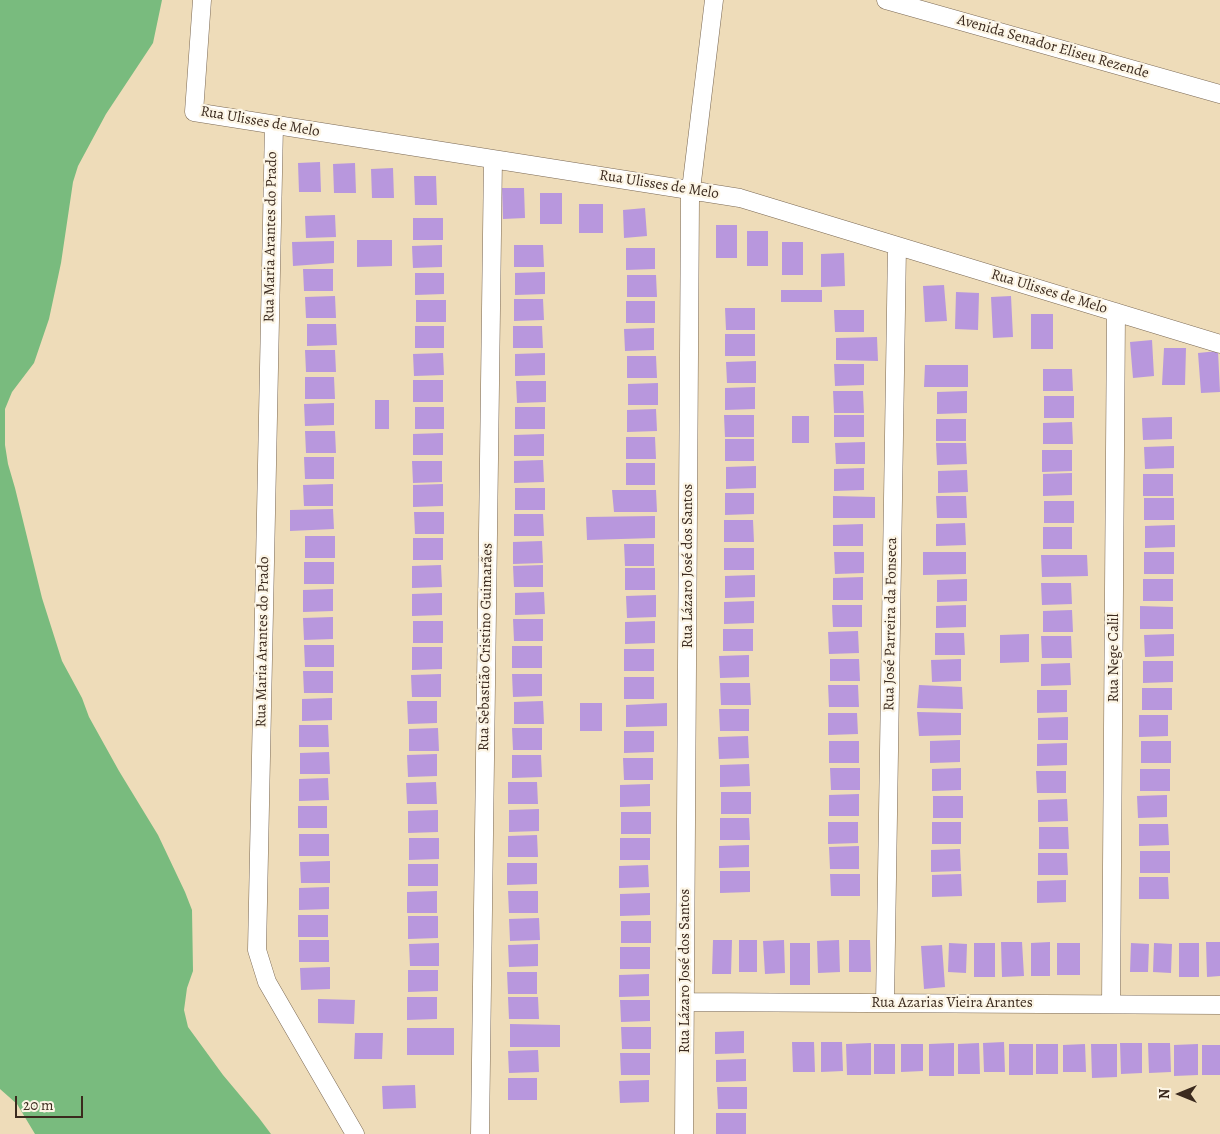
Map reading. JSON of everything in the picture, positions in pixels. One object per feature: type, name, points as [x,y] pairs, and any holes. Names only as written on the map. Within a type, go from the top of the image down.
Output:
[{"type":"street","name":"Rua Ulisses de Melo","points":[[202,0],[194,112],[740,198],[1220,344]]},
{"type":"street","name":"Rua Lázaro José dos Santos","points":[[684,1134],[691,190],[714,0]]},
{"type":"street","name":"Avenida Senador Eliseu Rezende","points":[[886,0],[1220,94]]},
{"type":"street","name":"Rua Maria Arantes do Prado","points":[[274,125],[257,950],[267,982],[355,1134]]},
{"type":"street","name":"Rua Sebastião Cristino Guimarães","points":[[480,1134],[493,159]]},
{"type":"street","name":"Rua José Parreira da Fonseca","points":[[885,1003],[897,246]]},
{"type":"street","name":"Rua Nege Calil","points":[[1111,1004],[1116,312]]},
{"type":"street","name":"Rua Azarias Vieira Arantes","points":[[685,1002],[1220,1005]]},
{"type":"green space","points":[[0,0],[162,0],[153,43],[106,114],[78,166],[73,182],[61,263],[49,319],[34,363],[12,392],[5,409],[5,445],[8,464],[42,598],[62,661],[82,698],[89,717],[158,835],[192,910],[193,971],[187,988],[184,1010],[188,1027],[223,1075],[271,1134],[35,1134],[17,1104],[0,1089]]},
{"type":"building","points":[[320,162],[321,192],[299,192],[298,163]]},
{"type":"building","points":[[355,163],[356,193],[334,193],[333,164]]},
{"type":"building","points":[[393,168],[394,198],[372,198],[371,169]]},
{"type":"building","points":[[414,176],[436,176],[437,205],[415,205]]},
{"type":"building","points":[[502,188],[524,188],[525,218],[503,219]]},
{"type":"building","points":[[540,193],[562,193],[562,224],[540,224]]},
{"type":"building","points":[[579,204],[603,204],[603,233],[579,233]]},
{"type":"building","points":[[645,208],[647,236],[624,238],[623,210]]},
{"type":"building","points":[[335,215],[336,237],[306,238],[305,216]]},
{"type":"building","points":[[413,218],[443,218],[443,240],[413,240]]},
{"type":"building","points":[[716,225],[737,225],[737,258],[716,258]]},
{"type":"building","points":[[747,231],[768,231],[768,266],[747,266]]},
{"type":"building","points":[[357,240],[392,240],[392,266],[357,267]]},
{"type":"building","points":[[334,241],[334,263],[293,266],[292,242]]},
{"type":"building","points":[[782,242],[803,242],[803,275],[782,275]]},
{"type":"building","points":[[442,245],[442,267],[413,268],[412,246]]},
{"type":"building","points":[[514,245],[543,245],[544,267],[514,267]]},
{"type":"building","points":[[626,248],[655,248],[655,269],[626,270]]},
{"type":"building","points":[[844,253],[845,286],[821,287],[821,254]]},
{"type":"building","points":[[303,269],[333,269],[333,291],[304,291]]},
{"type":"building","points":[[545,272],[545,294],[515,295],[515,273]]},
{"type":"building","points":[[415,273],[444,273],[444,294],[415,295]]},
{"type":"building","points":[[627,275],[656,275],[657,297],[627,297]]},
{"type":"building","points":[[944,285],[947,321],[925,322],[923,286]]},
{"type":"building","points":[[781,290],[822,290],[822,302],[781,302]]},
{"type":"building","points":[[956,292],[979,293],[978,330],[955,329]]},
{"type":"building","points":[[335,296],[336,318],[306,318],[305,297]]},
{"type":"building","points":[[1011,296],[1013,337],[993,338],[991,297]]},
{"type":"building","points":[[514,299],[543,299],[544,320],[514,321]]},
{"type":"building","points":[[416,300],[446,300],[446,322],[416,322]]},
{"type":"building","points":[[626,301],[655,301],[655,323],[626,323]]},
{"type":"building","points":[[725,308],[755,308],[755,330],[726,330]]},
{"type":"building","points":[[834,310],[864,310],[864,332],[835,332]]},
{"type":"building","points":[[1031,314],[1053,314],[1053,349],[1031,349]]},
{"type":"building","points":[[307,324],[336,324],[337,345],[307,346]]},
{"type":"building","points":[[415,326],[444,326],[444,348],[415,348]]},
{"type":"building","points":[[513,326],[542,326],[543,348],[513,348]]},
{"type":"building","points":[[654,328],[654,350],[625,351],[624,329]]},
{"type":"building","points":[[725,334],[755,334],[755,356],[725,356]]},
{"type":"building","points":[[877,337],[878,361],[836,360],[836,338]]},
{"type":"building","points":[[1152,340],[1154,376],[1133,378],[1130,342]]},
{"type":"building","points":[[1164,348],[1186,348],[1185,385],[1162,385]]},
{"type":"building","points":[[305,350],[335,350],[336,372],[306,372]]},
{"type":"building","points":[[1218,351],[1220,392],[1201,393],[1198,353]]},
{"type":"building","points":[[443,353],[444,375],[414,376],[413,354]]},
{"type":"building","points":[[545,353],[545,375],[515,376],[515,354]]},
{"type":"building","points":[[627,356],[656,356],[657,378],[627,378]]},
{"type":"building","points":[[756,361],[756,383],[727,383],[726,362]]},
{"type":"building","points":[[834,364],[864,364],[864,385],[835,386]]},
{"type":"building","points":[[925,365],[968,365],[968,387],[924,387]]},
{"type":"building","points":[[1043,369],[1072,369],[1073,391],[1043,391]]},
{"type":"building","points":[[305,377],[334,377],[335,399],[305,399]]},
{"type":"building","points":[[413,380],[443,380],[443,402],[413,402]]},
{"type":"building","points":[[516,381],[546,381],[546,402],[517,403]]},
{"type":"building","points":[[658,383],[658,405],[628,405],[628,384]]},
{"type":"building","points":[[755,387],[755,409],[725,410],[725,388]]},
{"type":"building","points":[[833,391],[863,391],[864,413],[834,413]]},
{"type":"building","points":[[967,391],[967,413],[937,414],[937,392]]},
{"type":"building","points":[[1044,396],[1074,396],[1074,418],[1044,418]]},
{"type":"building","points":[[375,400],[389,400],[389,429],[375,429]]},
{"type":"building","points":[[334,403],[334,425],[305,426],[304,404]]},
{"type":"building","points":[[415,407],[444,407],[444,429],[415,429]]},
{"type":"building","points":[[515,407],[545,407],[545,429],[515,429]]},
{"type":"building","points":[[656,409],[657,431],[627,432],[627,410]]},
{"type":"building","points":[[724,415],[754,415],[754,437],[725,437]]},
{"type":"building","points":[[834,415],[864,415],[864,437],[834,437]]},
{"type":"building","points":[[792,416],[809,416],[809,443],[792,443]]},
{"type":"building","points":[[1172,417],[1172,439],[1143,440],[1142,418]]},
{"type":"building","points":[[936,419],[966,419],[966,441],[936,441]]},
{"type":"building","points":[[1072,422],[1073,444],[1043,444],[1043,423]]},
{"type":"building","points":[[305,431],[335,431],[336,453],[306,453]]},
{"type":"building","points":[[443,433],[443,455],[413,455],[413,434]]},
{"type":"building","points":[[544,434],[544,456],[514,456],[514,435]]},
{"type":"building","points":[[626,437],[655,437],[656,459],[626,459]]},
{"type":"building","points":[[725,439],[754,439],[754,461],[725,461]]},
{"type":"building","points":[[865,442],[865,464],[836,464],[835,443]]},
{"type":"building","points":[[936,443],[966,443],[967,464],[937,465]]},
{"type":"building","points":[[1174,446],[1174,468],[1145,469],[1144,447]]},
{"type":"building","points":[[1042,450],[1072,450],[1072,471],[1042,472]]},
{"type":"building","points":[[304,457],[334,457],[334,479],[305,479]]},
{"type":"building","points":[[543,460],[544,482],[514,483],[514,461]]},
{"type":"building","points":[[412,461],[442,461],[442,482],[413,483]]},
{"type":"building","points":[[626,463],[655,463],[655,485],[626,485]]},
{"type":"building","points":[[756,466],[756,488],[726,489],[726,467]]},
{"type":"building","points":[[864,468],[864,490],[834,491],[834,469]]},
{"type":"building","points":[[967,470],[968,492],[938,493],[938,471]]},
{"type":"building","points":[[1072,473],[1072,495],[1043,496],[1043,474]]},
{"type":"building","points":[[1143,474],[1173,474],[1173,496],[1143,496]]},
{"type":"building","points":[[333,484],[333,506],[304,506],[303,485]]},
{"type":"building","points":[[443,484],[443,506],[413,507],[413,485]]},
{"type":"building","points":[[515,488],[545,488],[545,510],[515,510]]},
{"type":"building","points":[[612,490],[656,490],[657,512],[614,512]]},
{"type":"building","points":[[725,493],[754,493],[754,514],[725,515]]},
{"type":"building","points":[[833,496],[875,497],[875,518],[833,518]]},
{"type":"building","points":[[936,496],[966,496],[967,518],[937,518]]},
{"type":"building","points":[[1144,498],[1174,498],[1174,520],[1144,520]]},
{"type":"building","points":[[1044,501],[1074,501],[1074,523],[1044,523]]},
{"type":"building","points":[[333,509],[334,529],[290,531],[290,510]]},
{"type":"building","points":[[414,512],[444,512],[444,534],[415,534]]},
{"type":"building","points":[[514,514],[543,514],[544,536],[514,536]]},
{"type":"building","points":[[655,516],[655,538],[587,540],[586,517]]},
{"type":"building","points":[[724,520],[753,520],[754,542],[724,542]]},
{"type":"building","points":[[965,523],[966,545],[936,546],[936,524]]},
{"type":"building","points":[[863,524],[863,546],[833,546],[833,525]]},
{"type":"building","points":[[1175,525],[1175,547],[1145,548],[1145,526]]},
{"type":"building","points":[[1043,527],[1072,527],[1072,549],[1043,549]]},
{"type":"building","points":[[305,536],[335,536],[335,558],[305,558]]},
{"type":"building","points":[[413,538],[443,538],[443,560],[413,560]]},
{"type":"building","points":[[542,541],[543,563],[513,564],[513,542]]},
{"type":"building","points":[[624,544],[654,544],[654,566],[625,566]]},
{"type":"building","points":[[724,548],[754,548],[754,570],[724,570]]},
{"type":"building","points":[[834,552],[864,552],[864,573],[835,574]]},
{"type":"building","points":[[923,552],[966,552],[966,574],[923,575]]},
{"type":"building","points":[[1144,552],[1174,552],[1174,574],[1144,574]]},
{"type":"building","points":[[1041,555],[1087,555],[1088,576],[1042,577]]},
{"type":"building","points":[[304,562],[334,562],[334,584],[304,584]]},
{"type":"building","points":[[441,565],[442,587],[412,588],[412,566]]},
{"type":"building","points":[[543,565],[543,587],[514,587],[513,566]]},
{"type":"building","points":[[625,568],[655,568],[655,590],[625,590]]},
{"type":"building","points":[[755,575],[755,597],[725,598],[725,576]]},
{"type":"building","points":[[863,577],[863,600],[833,600],[833,578]]},
{"type":"building","points":[[967,579],[967,601],[937,602],[937,580]]},
{"type":"building","points":[[1143,579],[1173,579],[1173,601],[1143,601]]},
{"type":"building","points":[[1041,583],[1071,583],[1072,604],[1042,605]]},
{"type":"building","points":[[333,589],[333,611],[303,612],[303,590]]},
{"type":"building","points":[[544,592],[545,614],[515,615],[515,593]]},
{"type":"building","points":[[442,593],[442,615],[412,616],[412,594]]},
{"type":"building","points":[[656,595],[656,617],[627,618],[626,596]]},
{"type":"building","points":[[754,601],[754,623],[724,624],[724,602]]},
{"type":"building","points":[[832,605],[862,605],[862,627],[833,627]]},
{"type":"building","points":[[966,605],[966,627],[936,628],[936,606]]},
{"type":"building","points":[[1140,606],[1173,607],[1173,629],[1140,629]]},
{"type":"building","points":[[1072,610],[1073,632],[1043,632],[1043,611]]},
{"type":"building","points":[[333,617],[333,639],[304,640],[303,618]]},
{"type":"building","points":[[513,619],[543,619],[543,641],[514,641]]},
{"type":"building","points":[[413,621],[443,621],[443,643],[413,643]]},
{"type":"building","points":[[655,621],[655,643],[625,644],[625,622]]},
{"type":"building","points":[[723,629],[753,629],[753,651],[723,651]]},
{"type":"building","points":[[858,631],[859,653],[829,654],[828,632]]},
{"type":"building","points":[[935,633],[964,633],[965,655],[935,655]]},
{"type":"building","points":[[1029,634],[1029,662],[1000,663],[1000,635]]},
{"type":"building","points":[[1174,634],[1174,656],[1145,657],[1144,635]]},
{"type":"building","points":[[1041,636],[1071,636],[1072,658],[1042,658]]},
{"type":"building","points":[[304,645],[334,645],[334,667],[305,667]]},
{"type":"building","points":[[512,646],[542,646],[542,668],[512,668]]},
{"type":"building","points":[[412,647],[442,647],[442,669],[412,670]]},
{"type":"building","points":[[624,649],[654,649],[654,671],[624,671]]},
{"type":"building","points":[[749,655],[749,677],[720,678],[719,656]]},
{"type":"building","points":[[830,659],[859,659],[860,681],[830,681]]},
{"type":"building","points":[[961,659],[961,681],[932,682],[931,660]]},
{"type":"building","points":[[1143,661],[1173,661],[1173,682],[1143,683]]},
{"type":"building","points":[[1070,663],[1071,685],[1041,686],[1041,664]]},
{"type":"building","points":[[303,671],[333,671],[333,693],[304,693]]},
{"type":"building","points":[[441,674],[441,697],[412,697],[411,675]]},
{"type":"building","points":[[512,674],[542,674],[542,696],[513,697]]},
{"type":"building","points":[[624,677],[654,677],[654,699],[624,699]]},
{"type":"building","points":[[720,683],[750,683],[751,705],[721,705]]},
{"type":"building","points":[[828,685],[858,685],[859,707],[829,707]]},
{"type":"building","points":[[919,685],[962,687],[963,709],[917,708]]},
{"type":"building","points":[[1142,688],[1172,688],[1172,710],[1142,710]]},
{"type":"building","points":[[1037,690],[1067,690],[1067,712],[1037,713]]},
{"type":"building","points":[[332,698],[332,720],[302,721],[302,699]]},
{"type":"building","points":[[407,701],[437,701],[437,723],[408,724]]},
{"type":"building","points":[[543,701],[544,724],[514,724],[514,702]]},
{"type":"building","points":[[580,703],[602,703],[602,731],[580,731]]},
{"type":"building","points":[[667,703],[667,726],[626,727],[626,705]]},
{"type":"building","points":[[719,709],[749,709],[749,731],[720,731]]},
{"type":"building","points":[[917,712],[961,713],[961,735],[919,736]]},
{"type":"building","points":[[828,713],[857,713],[858,734],[828,735]]},
{"type":"building","points":[[1139,715],[1168,715],[1168,736],[1139,737]]},
{"type":"building","points":[[1068,717],[1068,740],[1038,740],[1038,718]]},
{"type":"building","points":[[299,725],[328,725],[329,747],[299,747]]},
{"type":"building","points":[[438,728],[439,751],[409,751],[409,729]]},
{"type":"building","points":[[512,728],[542,728],[542,750],[513,750]]},
{"type":"building","points":[[624,731],[654,731],[654,752],[624,753]]},
{"type":"building","points":[[748,736],[749,758],[719,759],[718,737]]},
{"type":"building","points":[[960,740],[960,762],[930,763],[930,741]]},
{"type":"building","points":[[829,741],[859,741],[859,763],[829,763]]},
{"type":"building","points":[[1141,741],[1171,741],[1171,763],[1141,763]]},
{"type":"building","points":[[1067,743],[1067,765],[1037,766],[1037,744]]},
{"type":"building","points":[[329,752],[330,774],[300,774],[300,753]]},
{"type":"building","points":[[437,754],[437,776],[408,777],[407,755]]},
{"type":"building","points":[[512,755],[541,755],[542,777],[512,778]]},
{"type":"building","points":[[623,758],[653,758],[653,780],[624,780]]},
{"type":"building","points":[[749,764],[750,786],[720,787],[720,765]]},
{"type":"building","points":[[830,768],[860,768],[860,790],[831,790]]},
{"type":"building","points":[[961,768],[961,790],[932,791],[932,769]]},
{"type":"building","points":[[1140,769],[1170,769],[1170,791],[1140,791]]},
{"type":"building","points":[[1036,771],[1066,771],[1066,793],[1037,793]]},
{"type":"building","points":[[328,778],[329,800],[299,801],[299,779]]},
{"type":"building","points":[[436,782],[437,804],[407,804],[406,783]]},
{"type":"building","points":[[508,782],[537,782],[538,804],[508,804]]},
{"type":"building","points":[[650,784],[650,806],[620,807],[620,785]]},
{"type":"building","points":[[721,792],[751,792],[751,814],[721,814]]},
{"type":"building","points":[[859,794],[859,816],[829,816],[829,795]]},
{"type":"building","points":[[1167,795],[1167,817],[1138,818],[1137,796]]},
{"type":"building","points":[[933,796],[963,796],[963,818],[933,818]]},
{"type":"building","points":[[1067,799],[1068,821],[1038,822],[1038,800]]},
{"type":"building","points":[[298,806],[327,806],[327,828],[298,828]]},
{"type":"building","points":[[539,809],[539,831],[509,832],[509,810]]},
{"type":"building","points":[[438,810],[438,832],[408,833],[408,811]]},
{"type":"building","points":[[621,812],[651,812],[651,834],[621,834]]},
{"type":"building","points":[[720,818],[749,818],[750,840],[720,840]]},
{"type":"building","points":[[828,822],[858,822],[858,843],[828,844]]},
{"type":"building","points":[[932,822],[961,822],[961,844],[932,844]]},
{"type":"building","points":[[1139,824],[1168,824],[1169,845],[1139,846]]},
{"type":"building","points":[[1039,827],[1068,827],[1069,849],[1039,849]]},
{"type":"building","points":[[299,834],[329,834],[329,856],[299,856]]},
{"type":"building","points":[[537,835],[538,857],[508,857],[508,836]]},
{"type":"building","points":[[409,838],[439,838],[439,859],[409,860]]},
{"type":"building","points":[[620,838],[650,838],[650,860],[620,860]]},
{"type":"building","points":[[749,845],[749,867],[719,868],[719,846]]},
{"type":"building","points":[[859,846],[859,869],[830,869],[829,847]]},
{"type":"building","points":[[960,849],[961,871],[931,872],[931,850]]},
{"type":"building","points":[[1140,851],[1170,851],[1170,873],[1140,873]]},
{"type":"building","points":[[1038,853],[1067,853],[1068,875],[1038,875]]},
{"type":"building","points":[[330,861],[330,883],[301,883],[300,862]]},
{"type":"building","points":[[507,863],[537,863],[537,884],[507,885]]},
{"type":"building","points":[[408,864],[438,864],[438,886],[408,886]]},
{"type":"building","points":[[648,865],[649,887],[619,888],[619,866]]},
{"type":"building","points":[[720,871],[750,871],[750,892],[720,893]]},
{"type":"building","points":[[830,874],[860,874],[860,896],[831,896]]},
{"type":"building","points":[[961,874],[962,896],[932,897],[932,875]]},
{"type":"building","points":[[1139,877],[1168,877],[1169,899],[1139,899]]},
{"type":"building","points":[[1066,880],[1066,902],[1037,903],[1037,881]]},
{"type":"building","points":[[329,887],[329,909],[299,910],[299,888]]},
{"type":"building","points":[[437,891],[437,913],[407,913],[407,892]]},
{"type":"building","points":[[508,891],[538,891],[538,913],[509,913]]},
{"type":"building","points":[[650,893],[650,915],[620,916],[620,894]]},
{"type":"building","points":[[298,915],[328,915],[328,937],[298,937]]},
{"type":"building","points":[[408,916],[438,916],[438,938],[408,939]]},
{"type":"building","points":[[539,918],[540,940],[510,941],[509,919]]},
{"type":"building","points":[[621,921],[651,921],[651,943],[621,943]]},
{"type":"building","points":[[299,940],[329,940],[329,962],[299,962]]},
{"type":"building","points":[[713,940],[732,940],[731,974],[712,974]]},
{"type":"building","points":[[739,940],[757,940],[757,972],[739,972]]},
{"type":"building","points":[[784,940],[785,973],[765,974],[763,941]]},
{"type":"building","points":[[839,940],[840,972],[818,973],[817,941]]},
{"type":"building","points":[[849,940],[870,940],[871,972],[849,972]]},
{"type":"building","points":[[1001,942],[1022,942],[1024,976],[1002,977]]},
{"type":"building","points":[[1050,942],[1050,976],[1031,976],[1031,943]]},
{"type":"building","points":[[1206,942],[1220,942],[1220,976],[1207,977]]},
{"type":"building","points":[[439,943],[439,966],[410,966],[409,944]]},
{"type":"building","points":[[790,943],[810,943],[810,985],[790,985]]},
{"type":"building","points":[[949,943],[967,944],[966,973],[948,972]]},
{"type":"building","points":[[974,943],[995,943],[995,977],[974,977]]},
{"type":"building","points":[[1057,943],[1080,943],[1080,975],[1057,975]]},
{"type":"building","points":[[1131,943],[1149,944],[1148,972],[1130,972]]},
{"type":"building","points":[[1154,943],[1172,944],[1171,973],[1153,972]]},
{"type":"building","points":[[1179,943],[1199,943],[1199,977],[1179,977]]},
{"type":"building","points":[[538,944],[538,966],[509,967],[508,945]]},
{"type":"building","points":[[942,945],[945,987],[924,989],[921,946]]},
{"type":"building","points":[[620,947],[650,947],[650,969],[620,969]]},
{"type":"building","points":[[330,967],[330,989],[301,990],[300,968]]},
{"type":"building","points":[[408,970],[438,970],[438,991],[408,992]]},
{"type":"building","points":[[507,972],[537,972],[537,994],[508,994]]},
{"type":"building","points":[[649,974],[649,996],[619,997],[619,975]]},
{"type":"building","points":[[407,997],[437,997],[437,1019],[407,1020]]},
{"type":"building","points":[[508,997],[538,997],[539,1019],[509,1019]]},
{"type":"building","points":[[318,999],[355,1000],[354,1024],[318,1023]]},
{"type":"building","points":[[620,1000],[650,1000],[650,1021],[621,1022]]},
{"type":"building","points":[[510,1024],[560,1025],[560,1047],[510,1047]]},
{"type":"building","points":[[621,1027],[651,1027],[651,1049],[622,1049]]},
{"type":"building","points":[[407,1028],[454,1028],[454,1055],[407,1055]]},
{"type":"building","points":[[744,1031],[744,1053],[715,1054],[715,1032]]},
{"type":"building","points":[[355,1033],[383,1033],[382,1059],[354,1059]]},
{"type":"building","points":[[792,1042],[814,1042],[815,1072],[793,1072]]},
{"type":"building","points":[[821,1042],[842,1042],[843,1071],[821,1072]]},
{"type":"building","points":[[1004,1042],[1005,1072],[984,1072],[983,1043]]},
{"type":"building","points":[[871,1043],[871,1075],[847,1075],[846,1044]]},
{"type":"building","points":[[954,1043],[954,1076],[929,1076],[929,1044]]},
{"type":"building","points":[[979,1043],[980,1074],[958,1074],[958,1044]]},
{"type":"building","points":[[1120,1043],[1142,1043],[1142,1073],[1121,1074]]},
{"type":"building","points":[[1148,1043],[1170,1043],[1171,1072],[1149,1073]]},
{"type":"building","points":[[874,1044],[895,1044],[895,1074],[874,1074]]},
{"type":"building","points":[[901,1044],[923,1044],[923,1071],[901,1072]]},
{"type":"building","points":[[1009,1044],[1033,1044],[1033,1075],[1009,1075]]},
{"type":"building","points":[[1036,1044],[1058,1044],[1058,1074],[1036,1074]]},
{"type":"building","points":[[1085,1044],[1086,1072],[1063,1072],[1063,1045]]},
{"type":"building","points":[[1091,1044],[1117,1044],[1117,1077],[1092,1078]]},
{"type":"building","points":[[1198,1044],[1198,1075],[1174,1076],[1174,1045]]},
{"type":"building","points":[[1202,1045],[1220,1045],[1220,1075],[1202,1075]]},
{"type":"building","points":[[538,1050],[539,1072],[509,1073],[508,1051]]},
{"type":"building","points":[[620,1053],[650,1053],[650,1075],[621,1075]]},
{"type":"building","points":[[746,1059],[746,1081],[716,1082],[716,1060]]},
{"type":"building","points":[[508,1078],[537,1078],[537,1100],[508,1100]]},
{"type":"building","points":[[649,1080],[649,1102],[620,1103],[619,1081]]},
{"type":"building","points":[[415,1085],[416,1108],[383,1109],[382,1086]]},
{"type":"building","points":[[717,1087],[747,1087],[747,1109],[718,1109]]},
{"type":"building","points":[[716,1113],[746,1113],[746,1134],[716,1134]]}]
